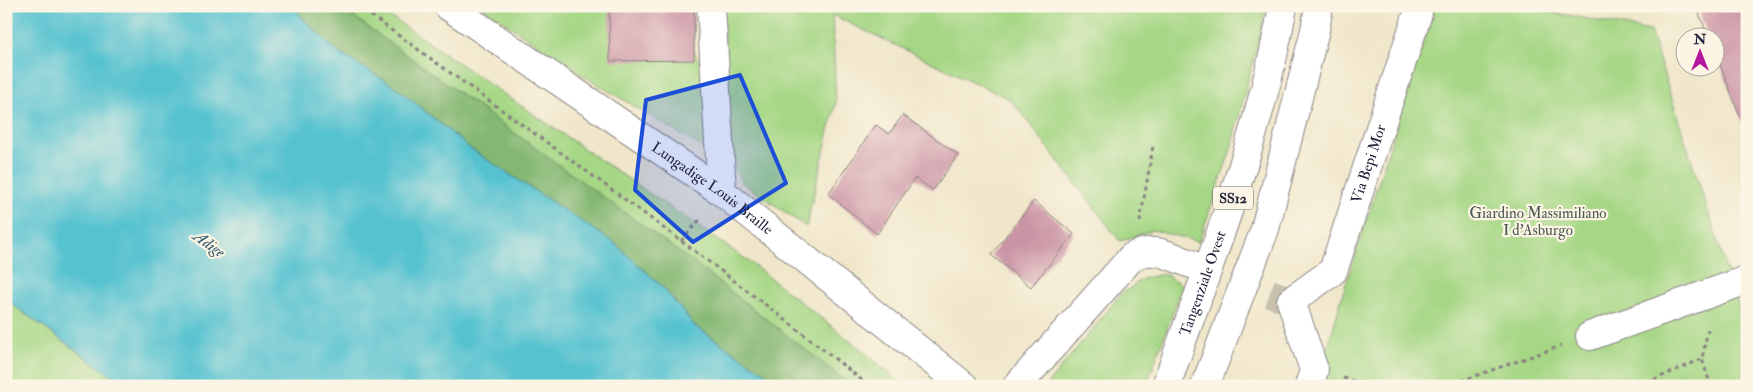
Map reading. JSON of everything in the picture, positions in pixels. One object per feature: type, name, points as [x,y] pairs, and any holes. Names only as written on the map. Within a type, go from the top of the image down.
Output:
[{"type":"main road","name":"Lungadige Louis Braille","points":[[448,6],[722,192],[964,386]]},
{"type":"main road","points":[[711,6],[722,192]]},
{"type":"main road","name":"Tangenziale Ovest","points":[[1166,386],[1243,169],[1276,48],[1284,6]]},
{"type":"main road","name":"SS12","points":[[1205,386],[1265,229],[1315,30],[1319,6]]},
{"type":"main road","name":"Via Bepi Mor","points":[[1309,386],[1314,370],[1291,302],[1333,271],[1418,13],[1418,6]]},
{"type":"main road","points":[[1017,386],[1128,261],[1139,253],[1148,250],[1191,264]]},
{"type":"main road","points":[[1590,336],[1747,280]]},
{"type":"path","points":[[358,6],[681,241],[816,343],[869,386]]},
{"type":"path","points":[[1139,253],[1138,234],[1153,146]]},
{"type":"path","points":[[681,241],[705,214]]},
{"type":"path","points":[[1446,386],[1590,336]]},
{"type":"path","points":[[1639,386],[1702,359],[1711,386]]},
{"type":"highlighted area","points":[[740,75],[786,183],[693,242],[635,190],[646,100]]},
{"type":"green space","points":[[293,6],[375,6],[747,260],[863,351],[904,386],[785,386]]},
{"type":"green space","points":[[293,6],[339,6],[693,262],[852,386],[785,386],[695,326],[661,285],[613,242],[471,149],[396,87],[339,53],[307,23]]},
{"type":"green space","points":[[480,6],[671,6],[705,72],[707,150],[584,76]]},
{"type":"green space","points":[[722,6],[1267,6],[1230,152],[1199,242],[1153,230],[1120,241],[1011,100],[832,15],[836,102],[806,227],[743,183],[735,170],[731,148]]},
{"type":"green space","name":"Giardino Massimiliano I d'Asburgo","points":[[1435,6],[1520,6],[1650,31],[1747,333],[1747,386],[1317,386],[1343,293]]},
{"type":"green space","points":[[1164,274],[1183,285],[1146,386],[1046,386],[1121,294],[1144,278]]},
{"type":"green space","points":[[6,300],[126,386],[6,386]]},
{"type":"water","name":"Adige","points":[[6,6],[293,6],[307,23],[339,53],[396,87],[471,149],[613,242],[661,285],[695,326],[785,386],[126,386],[6,300]]},
{"type":"building","points":[[609,6],[694,6],[694,60],[610,61]]},
{"type":"building","points":[[1696,6],[1747,6],[1747,128],[1745,129],[1725,78],[1726,28],[1705,28]]},
{"type":"building","points":[[903,115],[958,155],[933,190],[915,178],[877,234],[828,194],[876,125],[889,134]]},
{"type":"building","points":[[1034,201],[1074,234],[1031,287],[991,255]]},
{"type":"tunnel","points":[[1191,264],[1291,301]]}]
